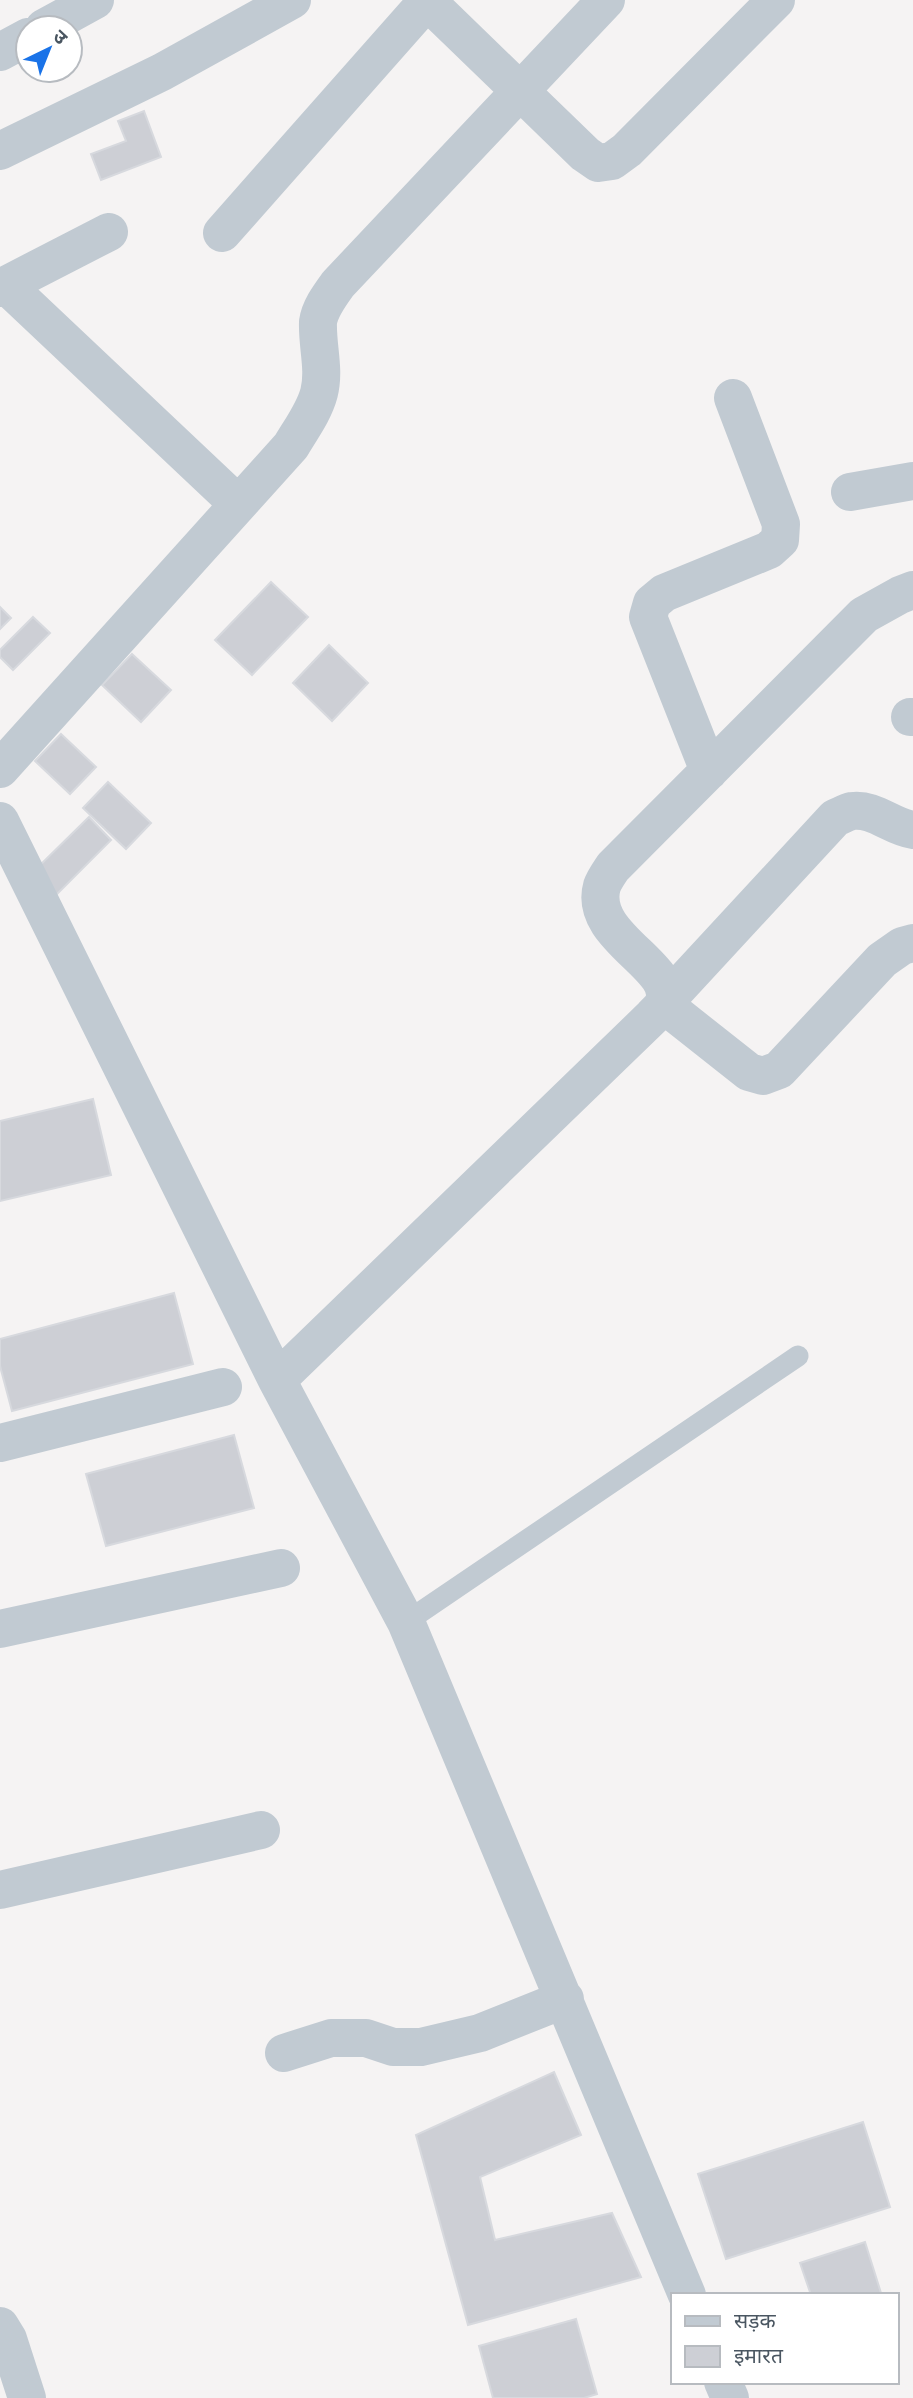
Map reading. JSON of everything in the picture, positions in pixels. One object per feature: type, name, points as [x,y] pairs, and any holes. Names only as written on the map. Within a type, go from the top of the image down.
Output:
[{"type":"street","points":[[70,14],[95,0]]},
{"type":"street","points":[[0,151],[162,72],[292,0]]},
{"type":"street","points":[[222,233],[427,0],[585,154],[598,163],[612,161],[627,150],[776,0]]},
{"type":"street","points":[[0,769],[291,446],[319,394],[322,370],[318,320],[338,284],[606,0]]},
{"type":"street","points":[[109,232],[3,286],[238,504]]},
{"type":"street","points":[[709,771],[648,617],[652,603],[664,593],[769,550],[780,540],[781,524],[733,398]]},
{"type":"street","points":[[850,492],[913,481]]},
{"type":"street","points":[[663,1004],[664,987],[654,972],[607,924],[600,901],[602,884],[613,867],[864,615],[913,590]]},
{"type":"street","points":[[277,1380],[652,1017],[835,818],[852,811],[870,813],[904,829],[913,830]]},
{"type":"street","points":[[0,821],[277,1380],[405,1622],[686,2293]]},
{"type":"street","points":[[663,1004],[749,1072],[763,1076],[779,1070],[882,960],[902,946],[913,943]]},
{"type":"street","points":[[0,1443],[223,1387]]},
{"type":"street","points":[[0,1629],[281,1568]]},
{"type":"street","points":[[0,1889],[261,1830]]},
{"type":"street","points":[[284,2053],[331,2038],[366,2038],[393,2046],[421,2047],[480,2033],[565,1999]]},
{"type":"street","points":[[0,2326],[8,2339],[27,2398]]},
{"type":"lane","points":[[405,1622],[798,1356]]},
{"type":"building","points":[[144,111],[161,157],[101,180],[91,154],[126,141],[118,121]]},
{"type":"building","points":[[271,582],[308,617],[252,675],[215,640]]},
{"type":"building","points":[[0,607],[11,618],[0,629]]},
{"type":"building","points":[[33,617],[50,633],[13,670],[0,657],[0,650]]},
{"type":"building","points":[[329,645],[368,683],[332,721],[293,683]]},
{"type":"building","points":[[132,654],[171,690],[141,722],[102,685]]},
{"type":"building","points":[[61,734],[96,767],[70,794],[35,761]]},
{"type":"building","points":[[108,782],[151,823],[126,849],[83,808]]},
{"type":"building","points":[[89,817],[111,840],[56,895],[33,872]]},
{"type":"building","points":[[93,1099],[111,1175],[0,1201],[0,1121]]},
{"type":"building","points":[[174,1293],[193,1364],[12,1411],[0,1366],[0,1339]]},
{"type":"building","points":[[234,1435],[254,1508],[106,1546],[86,1474]]},
{"type":"building","points":[[554,2072],[581,2135],[480,2177],[495,2240],[612,2213],[641,2277],[468,2325],[416,2135]]},
{"type":"building","points":[[863,2122],[890,2207],[726,2259],[698,2174]]},
{"type":"building","points":[[865,2242],[881,2293],[810,2293],[800,2263]]},
{"type":"building","points":[[576,2319],[597,2394],[584,2398],[493,2398],[479,2346]]}]
